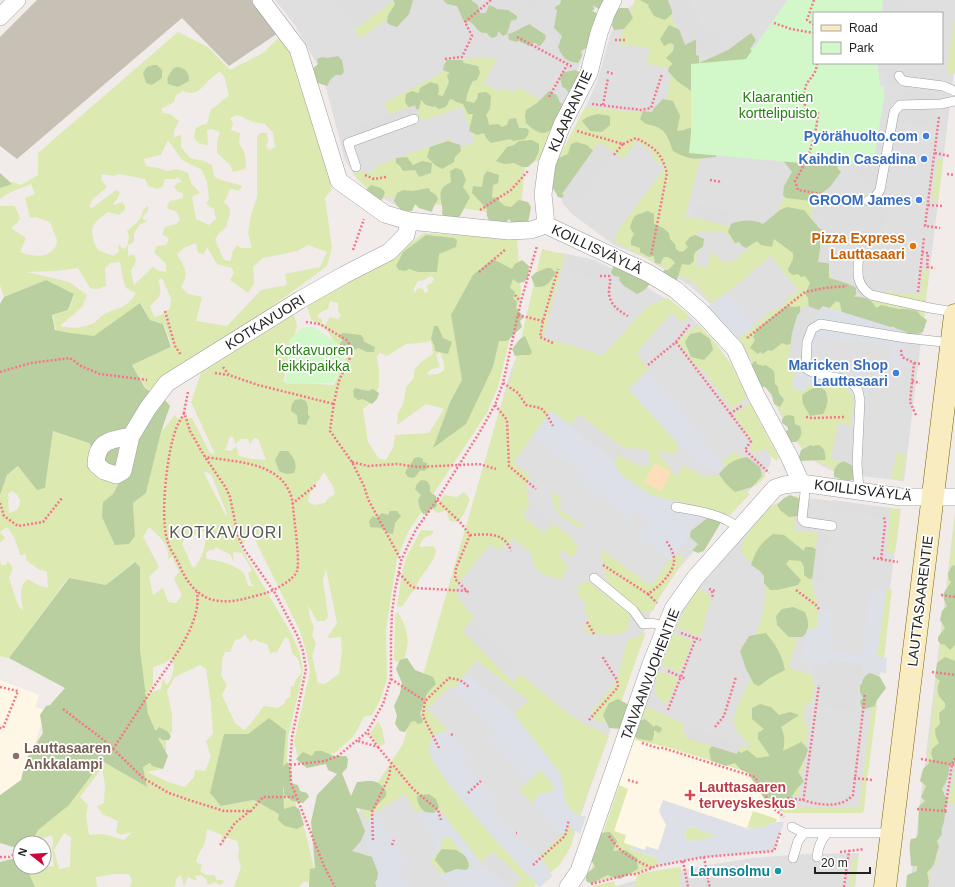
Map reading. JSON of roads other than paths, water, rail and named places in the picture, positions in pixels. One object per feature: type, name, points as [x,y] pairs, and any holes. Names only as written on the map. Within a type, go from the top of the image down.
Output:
[{"type":"main road","name":"LAUTTASAARENTIE","points":[[885,887],[934,497],[950,404],[952,343],[955,315]]},
{"type":"street","points":[[0,17],[17,0]]},
{"type":"street","name":"KOILLISVÄYLÄ","points":[[261,0],[298,49],[339,181],[368,202],[385,214],[409,221],[509,231],[538,227],[648,273],[676,290],[701,312],[735,349],[756,395],[803,483],[901,497],[955,497]]},
{"type":"street","name":"KLAARANTIE","points":[[538,227],[547,164],[562,125],[589,73],[599,32],[613,0]]},
{"type":"street","name":"KOTKAVUORI","points":[[130,436],[148,408],[167,383],[300,300],[389,252],[406,235],[409,221]]},
{"type":"street","name":"TAIVAANVUOHENTIE","points":[[568,887],[579,871],[625,736],[673,609],[695,578],[775,488],[784,485],[803,483]]},
{"type":"lane","points":[[899,76],[903,81],[943,86],[955,91]]},
{"type":"lane","points":[[868,201],[875,197],[880,190],[896,108],[900,105],[941,104],[955,101]]},
{"type":"lane","points":[[358,170],[348,143],[414,119]]},
{"type":"lane","points":[[333,161],[351,153]]},
{"type":"lane","points":[[859,252],[858,277],[860,284],[866,292],[871,295],[955,312]]},
{"type":"lane","points":[[859,490],[857,464],[860,400],[858,390],[847,380],[810,372],[806,368],[807,342],[812,328],[820,324],[902,338],[952,343]]},
{"type":"lane","points":[[803,483],[802,520],[805,522],[832,526]]},
{"type":"lane","points":[[676,507],[695,510],[730,521],[739,528]]},
{"type":"lane","points":[[594,578],[633,610],[643,624],[652,623],[666,627]]},
{"type":"lane","points":[[792,826],[804,833],[891,833]]},
{"type":"lane","points":[[817,857],[818,848],[827,832]]},
{"type":"lane","points":[[793,858],[798,841],[804,833]]},
{"type":"place","name":"Pyörähuolto.com","points":[[926,136]]},
{"type":"place","name":"Kaihdin Casadina","points":[[924,159]]},
{"type":"place","name":"GROOM James","points":[[919,200]]},
{"type":"place","name":"Pizza Express Lauttasaari","points":[[913,246]]},
{"type":"place","name":"Maricken Shop Lauttasaari","points":[[896,373]]},
{"type":"place","name":"Lauttasaaren Ankkalampi","points":[[16,756]]},
{"type":"place","name":"Lauttasaaren terveyskeskus","points":[[690,795]]},
{"type":"place","name":"Larunsolmu","points":[[778,871]]},
{"type":"district","name":"KOTKAVUORI","points":[[226,532]]},
{"type":"park label","name":"Klaarantien korttelipuisto","points":[[778,106]]},
{"type":"park label","name":"Kotkavuoren leikkipaikka","points":[[314,358]]}]
